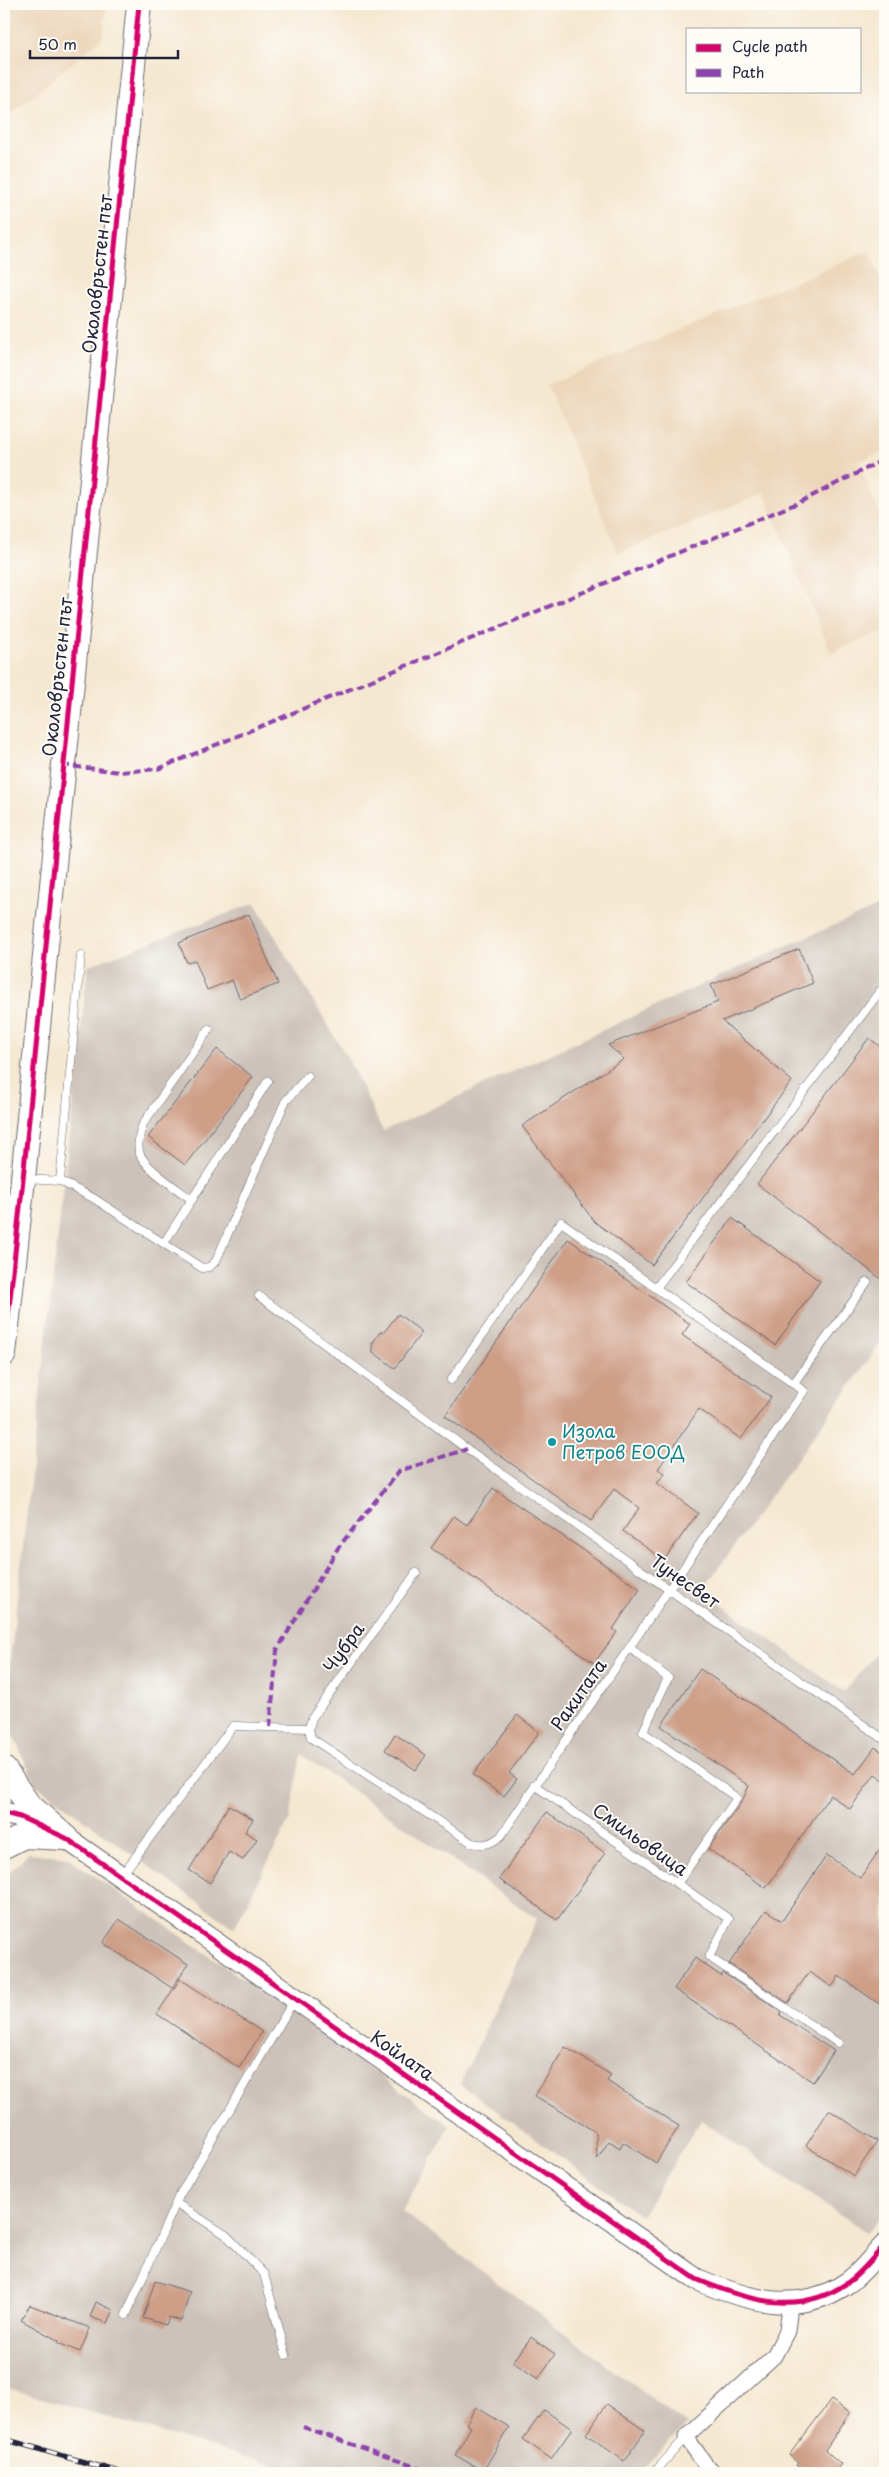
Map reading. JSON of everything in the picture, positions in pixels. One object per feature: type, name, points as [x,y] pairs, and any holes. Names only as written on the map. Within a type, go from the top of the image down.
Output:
[{"type":"main road","name":"Околовръстен път","points":[[4,1354],[139,4]]},
{"type":"main road","points":[[4,1770],[28,1804],[66,1838]]},
{"type":"main road","points":[[4,1846],[24,1836],[66,1838]]},
{"type":"street","name":"Койлата","points":[[4,1813],[20,1817],[66,1838],[696,2279],[731,2294],[763,2302],[790,2304],[821,2297],[848,2283],[885,2245]]},
{"type":"street","points":[[715,2473],[708,2468],[686,2437],[774,2356],[787,2331],[790,2304]]},
{"type":"lane","points":[[60,1181],[82,955]]},
{"type":"lane","points":[[656,1288],[880,992],[885,995]]},
{"type":"lane","points":[[192,1200],[149,1165],[140,1153],[138,1140],[143,1124],[208,1029]]},
{"type":"lane","points":[[23,1179],[60,1181],[93,1198],[202,1268],[209,1267],[216,1262],[285,1102],[308,1076]]},
{"type":"lane","points":[[164,1243],[268,1081]]},
{"type":"lane","points":[[451,1380],[561,1222],[793,1384],[867,1282]]},
{"type":"lane","name":"Тунесвет","points":[[259,1296],[467,1449],[885,1740]]},
{"type":"lane","name":"Ракитата","points":[[309,1728],[311,1738],[316,1743],[472,1843],[482,1845],[492,1843],[501,1836],[804,1391],[793,1384]]},
{"type":"lane","name":"Чубра","points":[[309,1728],[312,1718],[416,1573]]},
{"type":"lane","points":[[630,1648],[668,1678],[643,1732],[737,1798],[677,1884]]},
{"type":"lane","points":[[121,1877],[233,1726],[309,1728]]},
{"type":"lane","name":"Смильовица","points":[[534,1785],[729,1919],[709,1957],[838,2044]]},
{"type":"lane","points":[[126,2315],[176,2203],[295,1998]]},
{"type":"lane","points":[[176,2203],[226,2236],[264,2274],[286,2355]]},
{"type":"lane","points":[[654,2473],[686,2437]]},
{"type":"shaded area","points":[[4,4],[107,4],[103,37],[4,120]]},
{"type":"shaded area","points":[[869,251],[885,290],[885,451],[858,462],[885,527],[885,630],[831,653],[764,493],[618,553],[547,385]]},
{"type":"shaded area","points":[[255,903],[347,1057],[383,1131],[795,942],[885,904],[885,1337],[702,1591],[844,1692],[885,1642],[885,2213],[866,2232],[701,2120],[641,2216],[460,2084],[537,1919],[301,1754],[290,1819],[234,1928],[36,1785],[4,1716],[88,966]]},
{"type":"shaded area","points":[[29,1853],[67,1857],[318,2031],[450,2126],[402,2211],[687,2425],[638,2473],[300,2473],[4,2387],[4,1878]]},
{"type":"building","points":[[249,914],[278,984],[240,999],[232,980],[207,990],[195,960],[187,963],[179,943]]},
{"type":"building","points":[[799,949],[813,983],[722,1021],[792,1081],[652,1265],[595,1222],[522,1126],[624,1059],[608,1045],[718,1002],[711,985]]},
{"type":"building","points":[[869,1038],[885,1050],[885,1282],[757,1184]]},
{"type":"building","points":[[217,1049],[253,1077],[185,1165],[148,1137]]},
{"type":"building","points":[[732,1218],[820,1281],[775,1345],[686,1282]]},
{"type":"building","points":[[568,1239],[690,1324],[682,1335],[771,1397],[741,1439],[699,1409],[658,1469],[665,1473],[657,1483],[698,1513],[664,1560],[623,1531],[639,1508],[614,1489],[591,1521],[445,1416]]},
{"type":"building","points":[[398,1314],[422,1332],[395,1368],[373,1352],[372,1344],[380,1332],[384,1332]]},
{"type":"building","points":[[493,1488],[640,1589],[613,1629],[617,1632],[594,1663],[431,1548],[454,1516],[467,1525]]},
{"type":"building","points":[[700,1669],[855,1774],[875,1747],[885,1754],[885,1781],[875,1774],[850,1809],[830,1795],[766,1888],[708,1849],[742,1801],[749,1786],[661,1726]]},
{"type":"building","points":[[517,1715],[539,1732],[509,1773],[517,1779],[504,1796],[473,1775]]},
{"type":"building","points":[[395,1734],[426,1755],[416,1770],[385,1750]]},
{"type":"building","points":[[229,1805],[253,1819],[245,1832],[257,1839],[243,1860],[229,1852],[210,1883],[189,1870]]},
{"type":"building","points":[[547,1812],[605,1853],[557,1920],[499,1879]]},
{"type":"building","points":[[885,1842],[885,2008],[839,1976],[832,1987],[809,1972],[788,2003],[729,1964],[766,1910],[782,1921],[827,1855],[860,1878]]},
{"type":"building","points":[[119,1919],[188,1964],[172,1988],[103,1943]]},
{"type":"building","points":[[695,1958],[721,1976],[723,1973],[782,2012],[780,2015],[834,2051],[813,2082],[674,1989]]},
{"type":"building","points":[[180,1979],[262,2032],[239,2068],[157,2014]]},
{"type":"building","points":[[565,2047],[611,2075],[607,2081],[679,2126],[656,2163],[623,2142],[620,2148],[609,2141],[597,2159],[596,2132],[535,2096]]},
{"type":"building","points":[[829,2110],[877,2141],[854,2176],[806,2146]]},
{"type":"building","points":[[155,2281],[190,2292],[181,2321],[169,2317],[166,2325],[143,2318]]},
{"type":"building","points":[[96,2302],[113,2310],[107,2323],[90,2317]]},
{"type":"building","points":[[30,2305],[90,2328],[80,2352],[58,2343],[59,2341],[21,2320]]},
{"type":"building","points":[[531,2337],[555,2354],[538,2379],[513,2362]]},
{"type":"building","points":[[831,2400],[850,2413],[825,2450],[841,2464],[834,2473],[805,2473],[789,2455]]},
{"type":"building","points":[[607,2404],[645,2431],[624,2461],[586,2434]]},
{"type":"building","points":[[476,2407],[509,2427],[483,2471],[455,2455],[471,2427],[466,2424]]},
{"type":"building","points":[[544,2410],[572,2429],[551,2459],[523,2439]]},
{"type":"railway","points":[[4,2439],[122,2473]]},
{"type":"marked path","points":[[62,765],[120,772],[158,769],[800,502],[885,459]]},
{"type":"marked path","points":[[270,1727],[277,1650],[338,1548],[399,1471],[467,1449]]},
{"type":"marked path","points":[[303,2427],[433,2473]]},
{"type":"cycle path","points":[[4,1354],[139,4]]},
{"type":"cycle path","points":[[4,1813],[20,1817],[66,1838],[696,2279],[734,2293],[772,2302],[810,2300],[829,2293],[847,2283],[885,2245]]},
{"type":"place","name":"Изола Петров ЕООД","points":[[552,1442]]}]
